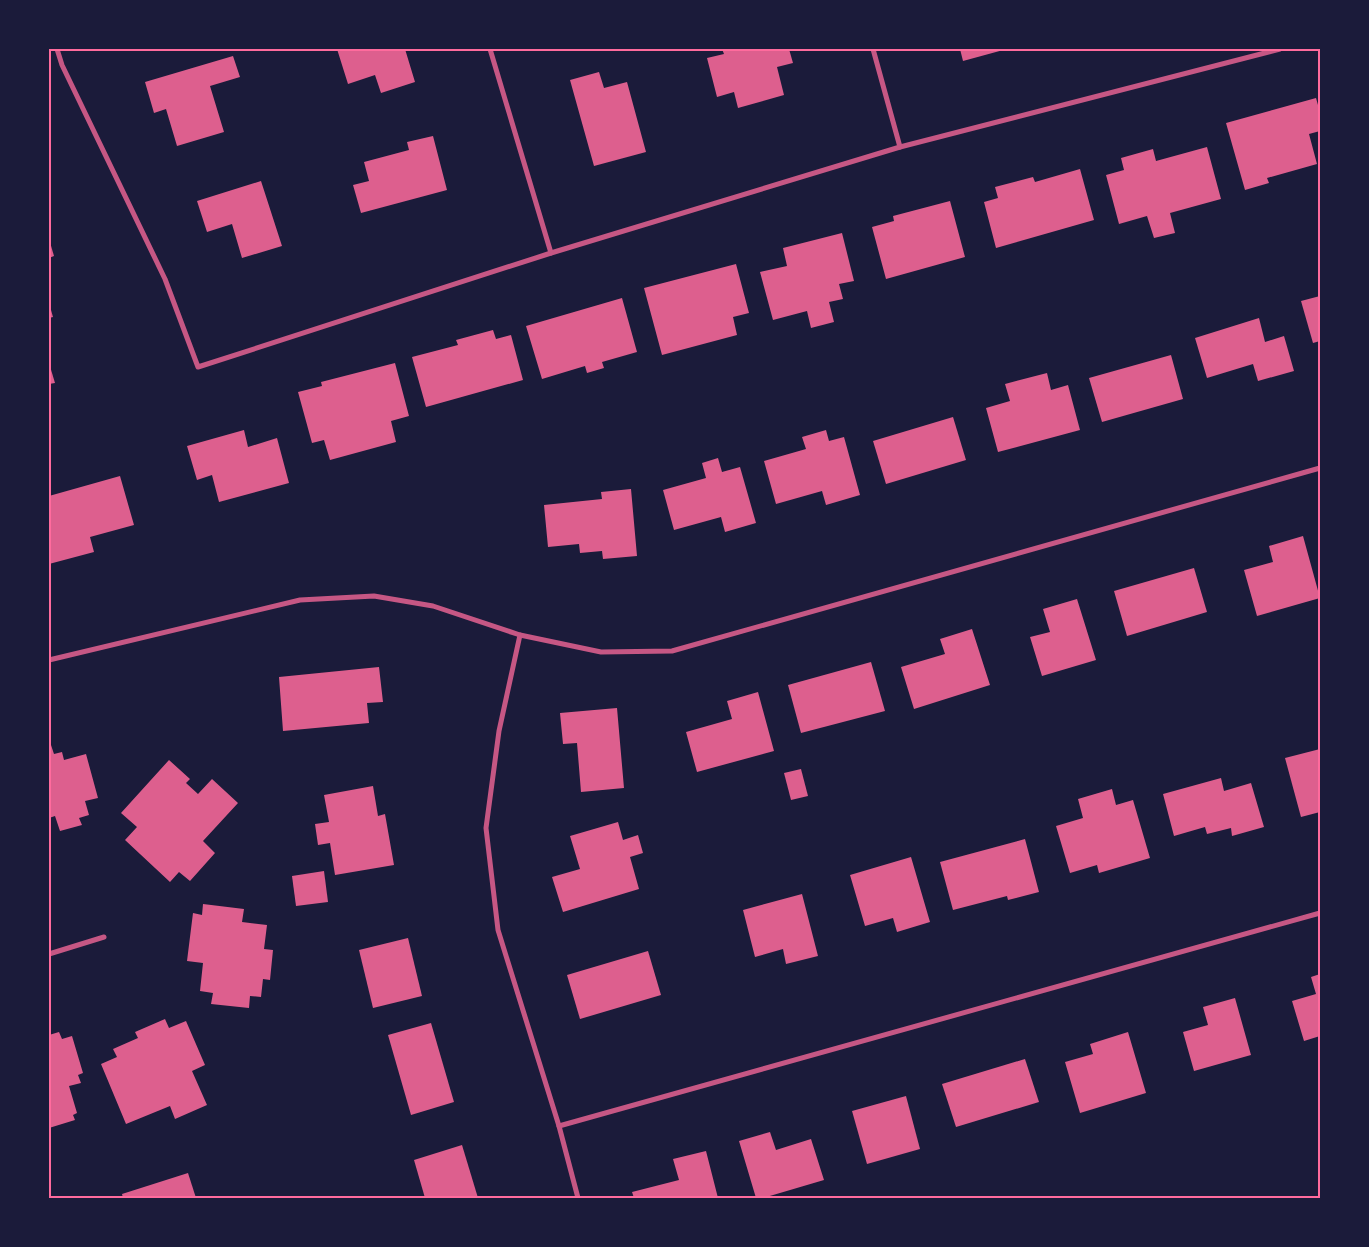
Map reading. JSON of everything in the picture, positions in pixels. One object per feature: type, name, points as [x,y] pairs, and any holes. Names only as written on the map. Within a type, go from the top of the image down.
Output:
[{"type":"street","points":[[57,49],[62,65],[166,279],[198,367],[551,253],[900,146],[1268,50],[1280,49]]},
{"type":"street","points":[[490,49],[551,253]]},
{"type":"street","points":[[873,49],[900,146]]},
{"type":"street","points":[[49,660],[300,600],[374,596],[433,606],[520,635],[601,652],[672,651],[1320,468]]},
{"type":"street","points":[[520,635],[499,731],[486,828],[498,930],[559,1126],[578,1198]]},
{"type":"street","points":[[559,1126],[1320,913]]},
{"type":"street","points":[[49,954],[104,937]]},
{"type":"building","points":[[337,49],[405,49],[415,82],[381,93],[375,75],[348,84]]},
{"type":"building","points":[[722,49],[789,49],[793,63],[777,67],[784,95],[738,108],[734,92],[717,97],[707,58],[724,54]]},
{"type":"building","points":[[960,49],[1007,49],[963,61]]},
{"type":"building","points":[[233,56],[240,77],[210,86],[224,132],[177,146],[166,109],[154,113],[145,82]]},
{"type":"building","points":[[599,72],[604,88],[627,82],[646,152],[594,166],[570,80]]},
{"type":"building","points":[[1316,98],[1320,112],[1320,131],[1309,134],[1317,164],[1267,178],[1269,183],[1245,190],[1226,123]]},
{"type":"building","points":[[433,136],[447,190],[361,213],[353,185],[369,181],[364,162],[409,150],[407,142]]},
{"type":"building","points":[[1207,147],[1221,199],[1170,213],[1175,233],[1154,238],[1147,216],[1119,224],[1106,175],[1124,170],[1121,158],[1153,149],[1156,161]]},
{"type":"building","points":[[1080,169],[1094,220],[996,248],[984,202],[998,198],[995,187],[1033,177],[1035,182]]},
{"type":"building","points":[[261,181],[282,246],[242,258],[232,224],[207,232],[197,201]]},
{"type":"building","points":[[950,201],[965,257],[886,279],[872,227],[894,221],[893,216]]},
{"type":"building","points":[[842,233],[854,281],[839,284],[843,299],[829,302],[834,322],[811,328],[807,311],[773,320],[760,272],[787,266],[783,248]]},
{"type":"building","points":[[49,239],[54,256],[49,258]]},
{"type":"building","points":[[736,264],[749,313],[733,317],[737,335],[662,355],[644,288]]},
{"type":"building","points":[[1320,296],[1320,341],[1313,343],[1301,301]]},
{"type":"building","points":[[622,298],[637,352],[602,362],[604,368],[587,373],[585,366],[542,379],[526,326]]},
{"type":"building","points":[[49,303],[53,317],[49,318]]},
{"type":"building","points":[[1259,318],[1265,342],[1284,336],[1294,371],[1258,381],[1253,364],[1207,378],[1195,338]]},
{"type":"building","points":[[493,330],[496,339],[511,335],[523,380],[426,407],[412,357],[458,345],[456,340]]},
{"type":"building","points":[[1171,355],[1183,399],[1102,422],[1089,378]]},
{"type":"building","points":[[49,363],[55,383],[49,384]]},
{"type":"building","points":[[395,363],[409,416],[391,421],[396,442],[330,460],[324,440],[312,443],[298,392],[322,386],[321,382]]},
{"type":"building","points":[[1047,373],[1051,390],[1068,385],[1080,430],[998,452],[986,408],[1010,401],[1005,384]]},
{"type":"building","points":[[953,417],[966,460],[886,484],[873,441]]},
{"type":"building","points":[[244,430],[248,447],[277,438],[289,483],[219,502],[212,475],[197,480],[187,446]]},
{"type":"building","points":[[826,430],[829,441],[844,437],[860,495],[826,505],[822,491],[776,504],[764,461],[806,449],[802,437]]},
{"type":"building","points":[[718,458],[722,472],[740,467],[756,523],[725,532],[721,517],[674,530],[663,490],[706,478],[702,463]]},
{"type":"building","points":[[120,476],[134,525],[90,537],[94,552],[49,564],[49,496]]},
{"type":"building","points":[[631,489],[637,556],[603,559],[602,551],[580,553],[579,544],[548,547],[544,505],[602,499],[601,492]]},
{"type":"building","points":[[1303,536],[1320,598],[1257,616],[1244,570],[1273,562],[1269,546]]},
{"type":"building","points":[[1194,568],[1207,612],[1127,636],[1114,591]]},
{"type":"building","points":[[1077,599],[1096,660],[1042,676],[1030,637],[1050,632],[1043,609]]},
{"type":"building","points":[[972,629],[990,685],[914,709],[901,667],[945,654],[940,639]]},
{"type":"building","points":[[871,662],[885,711],[801,733],[788,685]]},
{"type":"building","points":[[379,667],[383,702],[367,703],[369,723],[283,731],[279,677]]},
{"type":"building","points":[[758,692],[774,751],[697,772],[686,732],[732,719],[727,701]]},
{"type":"building","points":[[617,708],[624,788],[581,792],[577,743],[563,744],[560,713]]},
{"type":"building","points":[[51,745],[54,754],[62,752],[64,760],[86,754],[98,798],[85,801],[89,815],[79,818],[82,825],[60,831],[55,816],[49,818],[49,746]]},
{"type":"building","points":[[1320,749],[1320,812],[1301,817],[1285,758]]},
{"type":"building","points":[[169,760],[190,779],[186,783],[198,794],[212,779],[238,803],[203,841],[215,853],[190,881],[179,872],[170,882],[125,840],[137,827],[121,813]]},
{"type":"building","points":[[801,769],[808,796],[791,800],[784,773]]},
{"type":"building","points":[[1221,778],[1224,791],[1251,783],[1264,827],[1232,836],[1231,828],[1207,834],[1205,827],[1174,836],[1163,794]]},
{"type":"building","points":[[373,786],[378,816],[385,814],[394,865],[335,875],[330,843],[318,845],[315,824],[329,822],[324,795]]},
{"type":"building","points":[[1112,789],[1116,805],[1133,800],[1150,858],[1099,873],[1097,865],[1070,873],[1056,826],[1083,818],[1078,799]]},
{"type":"building","points":[[618,822],[623,840],[638,835],[643,853],[630,857],[639,889],[563,912],[552,877],[580,869],[570,836]]},
{"type":"building","points":[[1025,839],[1039,892],[1008,900],[1007,896],[953,910],[940,862]]},
{"type":"building","points":[[911,857],[930,922],[897,932],[893,918],[865,926],[850,875]]},
{"type":"building","points":[[324,871],[328,902],[296,906],[292,876]]},
{"type":"building","points":[[802,894],[818,956],[786,964],[783,949],[755,957],[743,910]]},
{"type":"building","points":[[203,904],[244,909],[242,922],[267,925],[264,949],[273,950],[270,980],[263,979],[261,997],[250,996],[249,1008],[211,1004],[213,993],[200,991],[203,963],[187,961],[193,913],[202,915]]},
{"type":"building","points":[[408,938],[422,996],[373,1008],[359,950]]},
{"type":"building","points":[[648,951],[661,995],[580,1019],[567,975]]},
{"type":"building","points":[[1320,974],[1320,1036],[1304,1041],[1292,1001],[1316,994],[1311,977]]},
{"type":"building","points":[[1235,998],[1251,1055],[1194,1071],[1183,1032],[1208,1025],[1203,1007]]},
{"type":"building","points":[[165,1019],[169,1028],[186,1021],[205,1065],[192,1071],[207,1105],[175,1119],[170,1106],[126,1124],[101,1064],[117,1057],[113,1049],[138,1038],[135,1032]]},
{"type":"building","points":[[431,1023],[454,1102],[411,1115],[388,1035]]},
{"type":"building","points":[[59,1032],[62,1039],[72,1036],[83,1073],[78,1075],[81,1083],[69,1086],[77,1113],[73,1115],[75,1120],[49,1128],[49,1035]]},
{"type":"building","points":[[1128,1032],[1146,1093],[1080,1113],[1065,1062],[1093,1054],[1090,1044]]},
{"type":"building","points":[[1025,1059],[1039,1102],[956,1127],[942,1084]]},
{"type":"building","points":[[906,1096],[920,1149],[867,1164],[852,1111]]},
{"type":"building","points":[[770,1132],[776,1150],[811,1139],[824,1180],[763,1198],[756,1198],[739,1141]]},
{"type":"building","points":[[462,1145],[478,1198],[425,1198],[414,1160]]},
{"type":"building","points":[[706,1151],[718,1198],[634,1198],[632,1192],[679,1180],[673,1159]]},
{"type":"building","points":[[188,1173],[196,1198],[123,1198],[122,1194]]}]
